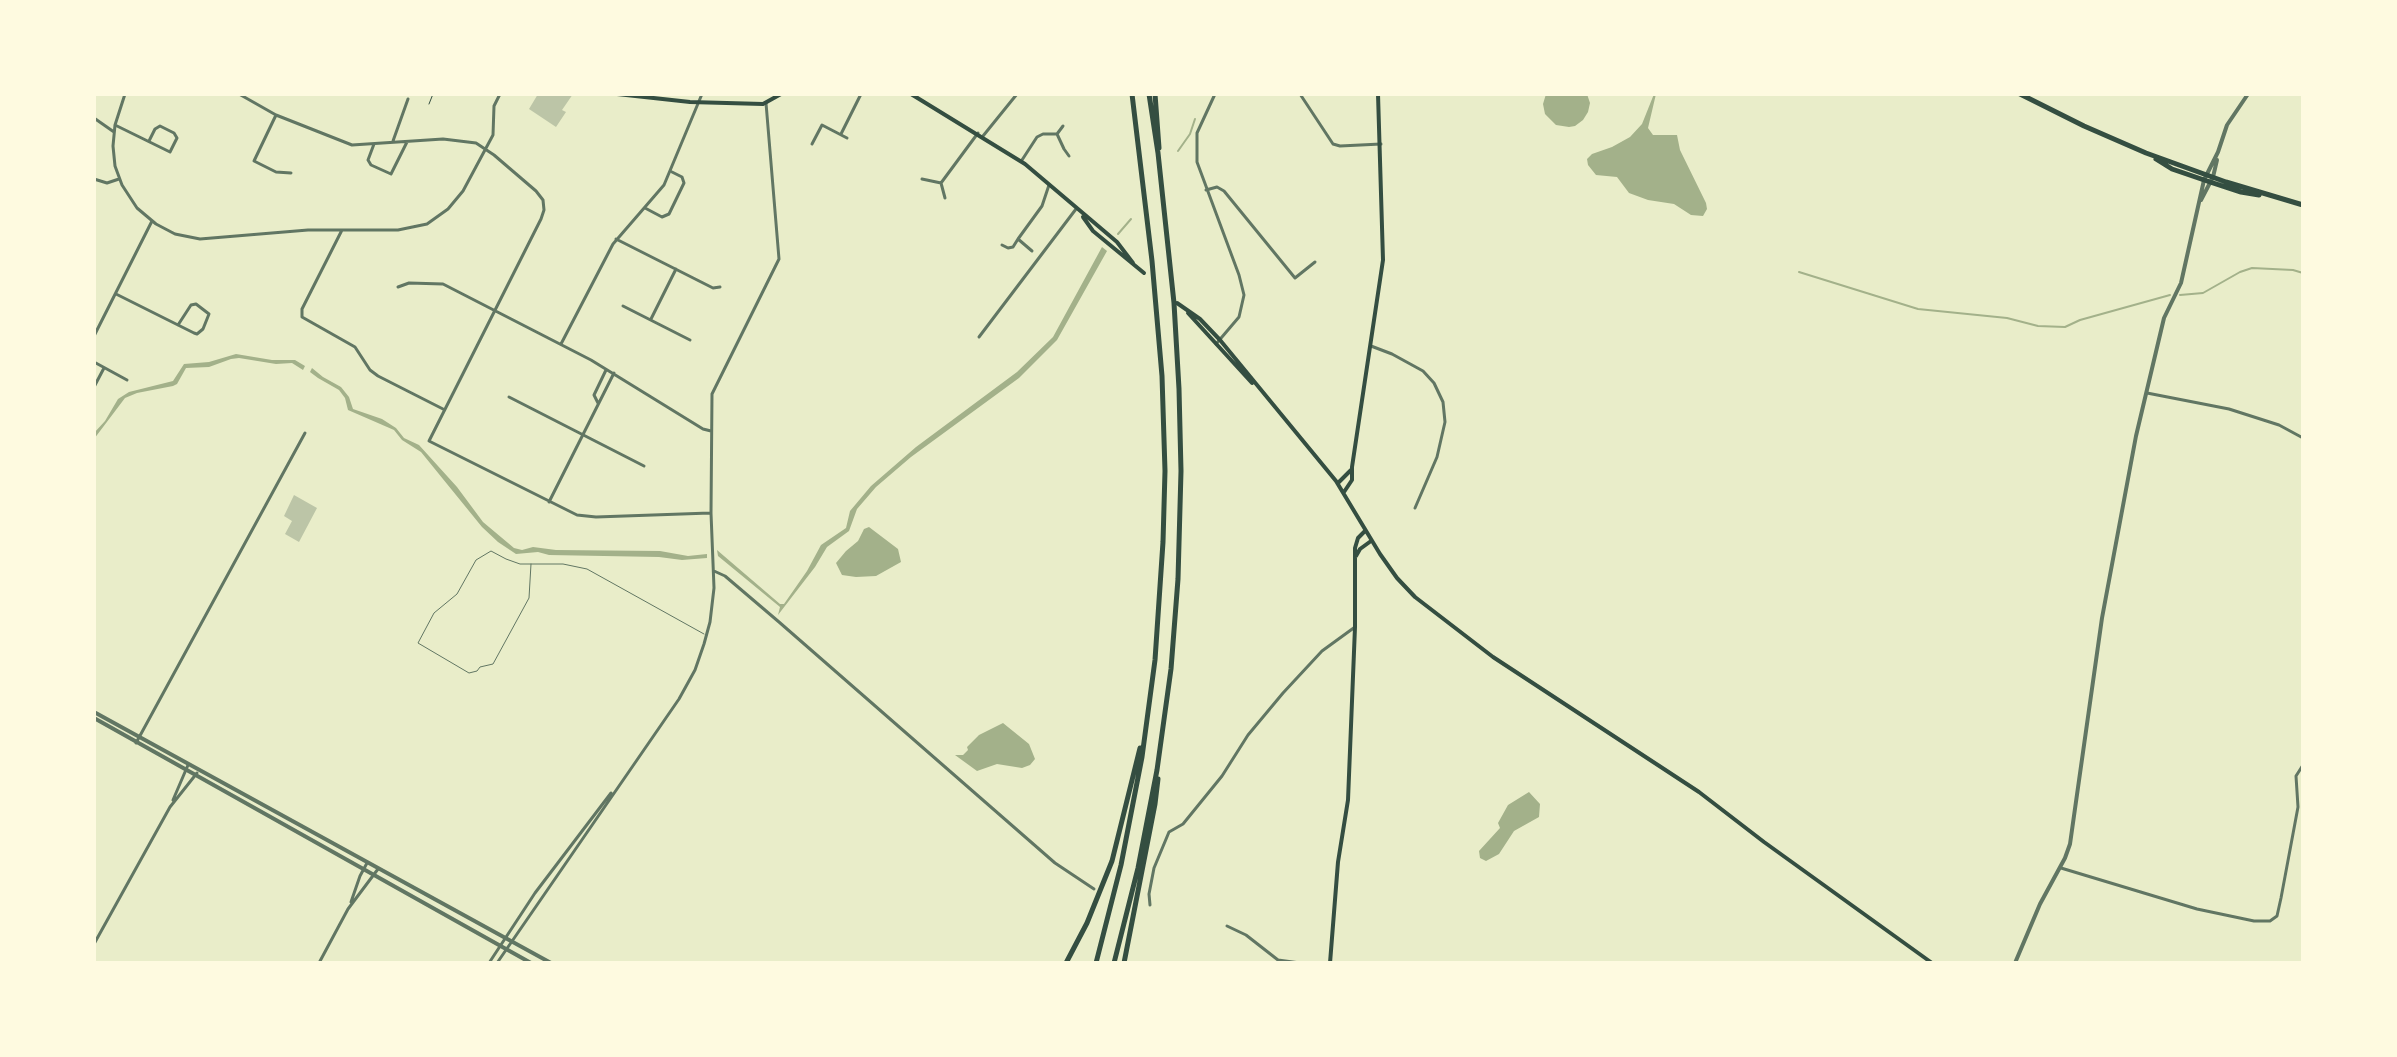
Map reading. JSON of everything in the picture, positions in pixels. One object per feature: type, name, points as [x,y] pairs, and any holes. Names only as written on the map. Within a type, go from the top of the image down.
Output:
[{"type":"main road","points":[[617,94],[699,102],[766,103],[781,94]]},
{"type":"main road","points":[[911,94],[1022,161],[1120,245],[1144,273]]},
{"type":"main road","points":[[1096,963],[1126,843],[1148,716],[1162,565],[1164,425],[1156,297],[1132,94]]},
{"type":"main road","points":[[1124,963],[1155,804],[1178,579],[1181,460],[1174,303],[1149,94]]},
{"type":"main road","points":[[1155,94],[1161,143],[1158,153]]},
{"type":"main road","points":[[1344,492],[1352,482],[1384,247],[1378,94]]},
{"type":"main road","points":[[2020,94],[2084,126],[2208,178],[2303,205]]},
{"type":"main road","points":[[1218,342],[1177,303],[1200,319],[1337,483],[1397,578],[1428,607],[1493,657],[1707,797],[1757,837],[1932,963]]},
{"type":"main road","points":[[1337,483],[1349,474],[1352,467]]},
{"type":"main road","points":[[1330,963],[1338,862],[1348,800],[1355,543],[1365,531]]},
{"type":"main road","points":[[1355,563],[1360,549],[1371,541]]},
{"type":"main road","points":[[1066,963],[1087,923],[1112,861],[1148,716]]},
{"type":"main road","points":[[1114,963],[1143,846],[1163,728]]},
{"type":"street","points":[[125,94],[114,132],[114,161],[119,179],[134,204],[152,221],[175,234],[200,239],[241,234],[408,229],[431,221],[458,199],[493,135],[494,106],[500,94]]},
{"type":"street","points":[[239,94],[276,115],[347,144],[449,139],[469,141],[485,148],[536,191],[544,205],[541,219],[429,441],[572,514],[591,517],[711,513]]},
{"type":"street","points":[[561,344],[616,239],[660,191],[702,94]]},
{"type":"street","points":[[841,135],[861,94]]},
{"type":"street","points":[[941,183],[1017,94]]},
{"type":"street","points":[[1215,94],[1196,137],[1197,162],[1244,300],[1239,317],[1218,342]]},
{"type":"street","points":[[1300,94],[1333,144],[1381,144]]},
{"type":"street","points":[[2015,963],[2068,850],[2073,829],[2114,550],[2163,323],[2181,283],[2197,211],[2227,125],[2248,94]]},
{"type":"street","points":[[392,143],[408,99]]},
{"type":"street","points":[[489,963],[565,851],[682,694],[695,670],[707,635],[714,571],[712,397],[714,387],[779,259],[766,103]]},
{"type":"street","points":[[276,115],[254,161],[276,172],[291,173]]},
{"type":"street","points":[[94,118],[114,132]]},
{"type":"street","points":[[115,125],[170,152],[177,138],[160,126],[149,141]]},
{"type":"street","points":[[812,144],[822,125],[847,138]]},
{"type":"street","points":[[1057,134],[1063,126]]},
{"type":"street","points":[[1057,134],[1069,156]]},
{"type":"street","points":[[1022,161],[1037,137],[1057,134]]},
{"type":"street","points":[[374,144],[368,160],[371,165],[391,174],[407,141]]},
{"type":"street","points":[[645,208],[662,217],[669,214],[684,183],[682,177],[671,171]]},
{"type":"street","points":[[94,179],[103,183],[119,179]]},
{"type":"street","points":[[922,179],[941,183]]},
{"type":"street","points":[[941,183],[945,198]]},
{"type":"street","points":[[1002,245],[1013,247],[1042,206],[1049,185]]},
{"type":"street","points":[[1206,190],[1217,187],[1224,191],[1295,278],[1315,262]]},
{"type":"street","points":[[979,337],[1076,209]]},
{"type":"street","points":[[94,336],[152,221]]},
{"type":"street","points":[[342,230],[302,309],[302,317],[355,347],[370,370],[378,376],[444,410]]},
{"type":"street","points":[[616,239],[713,288],[720,287]]},
{"type":"street","points":[[1018,239],[1032,251]]},
{"type":"street","points":[[650,319],[676,269]]},
{"type":"street","points":[[398,287],[409,283],[439,283],[607,369],[711,431]]},
{"type":"street","points":[[116,294],[178,325],[199,334],[209,314],[196,304],[191,305],[178,325]]},
{"type":"street","points":[[623,306],[690,340]]},
{"type":"street","points":[[1371,346],[1423,371],[1434,383],[1444,407],[1444,427],[1437,457],[1415,508]]},
{"type":"street","points":[[94,362],[127,380]]},
{"type":"street","points":[[94,387],[104,368]]},
{"type":"street","points":[[598,403],[594,395],[607,369]]},
{"type":"street","points":[[549,502],[614,373]]},
{"type":"street","points":[[2147,393],[2229,409],[2279,425],[2303,438]]},
{"type":"street","points":[[509,397],[644,466]]},
{"type":"street","points":[[137,740],[305,433]]},
{"type":"street","points":[[714,571],[725,576],[779,622],[1055,863],[1094,889]]},
{"type":"street","points":[[1150,905],[1154,868],[1169,832],[1183,824],[1283,693],[1322,651],[1355,627]]},
{"type":"street","points":[[94,712],[137,740]]},
{"type":"street","points":[[94,718],[551,963]]},
{"type":"street","points":[[2059,868],[2197,909],[2254,921],[2270,921],[2278,913],[2284,885],[2298,807],[2296,776],[2303,765]]},
{"type":"street","points":[[94,944],[170,807],[187,768]]},
{"type":"street","points":[[170,807],[197,773]]},
{"type":"street","points":[[197,773],[531,963]]},
{"type":"street","points":[[497,963],[623,777]]},
{"type":"street","points":[[319,963],[348,909],[367,863]]},
{"type":"street","points":[[348,909],[378,869]]},
{"type":"street","points":[[1227,926],[1246,935],[1278,960],[1300,963]]},
{"type":"street","points":[[1921,963],[1924,956]]},
{"type":"lane","points":[[531,564],[529,598],[493,664],[469,673],[418,643],[434,613],[457,594],[476,560],[491,551],[520,564],[531,564],[563,564],[587,569],[707,635]]},
{"type":"path","points":[[429,104],[433,94]]},
{"type":"shaded area","points":[[1546,94],[1587,94],[1590,103],[1588,112],[1575,126],[1556,125],[1545,114],[1543,104]]},
{"type":"shaded area","points":[[1654,94],[1648,128],[1653,135],[1677,135],[1680,150],[1706,203],[1703,216],[1691,215],[1674,204],[1629,193],[1617,177],[1596,175],[1588,165],[1587,159],[1592,154],[1630,137],[1642,124]]},
{"type":"shaded area","points":[[1102,247],[1107,251],[1057,340],[1019,378],[911,457],[876,487],[857,509],[849,531],[827,547],[778,615],[780,607],[718,556],[717,550],[780,604],[784,604],[821,545],[846,528],[850,511],[871,486],[916,447],[1017,372],[1053,337]]},
{"type":"shaded area","points":[[236,354],[295,360],[305,366],[303,370],[292,363],[276,364],[239,358],[209,367],[186,368],[173,386],[125,398],[94,439],[94,433],[118,399],[129,392],[173,381],[184,364],[209,362]]},
{"type":"shaded area","points":[[312,368],[341,387],[353,409],[382,419],[404,438],[419,445],[483,522],[514,548],[660,551],[688,556],[707,554],[707,558],[682,560],[538,552],[516,554],[482,527],[421,452],[402,440],[394,430],[348,410],[339,390],[310,372]]},
{"type":"shaded area","points":[[869,527],[898,549],[901,562],[876,576],[842,575],[836,563]]},
{"type":"shaded area","points":[[1003,723],[1029,744],[1035,759],[1030,765],[1022,768],[997,764],[977,771],[955,755],[963,755],[979,735]]},
{"type":"shaded area","points":[[1529,792],[1540,804],[1539,817],[1514,831],[1499,854],[1486,861],[1480,858],[1479,851],[1500,828],[1498,823],[1508,805]]},
{"type":"building","points":[[538,94],[573,94],[562,110],[566,112],[556,127],[529,109]]},
{"type":"building","points":[[294,495],[317,508],[299,542],[285,534],[292,521],[284,516]]},
{"type":"waterway","points":[[1178,151],[1190,134],[1195,119]]},
{"type":"waterway","points":[[1118,234],[1131,219]]},
{"type":"waterway","points":[[2180,295],[2203,293],[2252,268],[2303,273]]},
{"type":"waterway","points":[[1799,272],[1918,309],[2007,318],[2038,326],[2065,327],[2170,295]]}]
